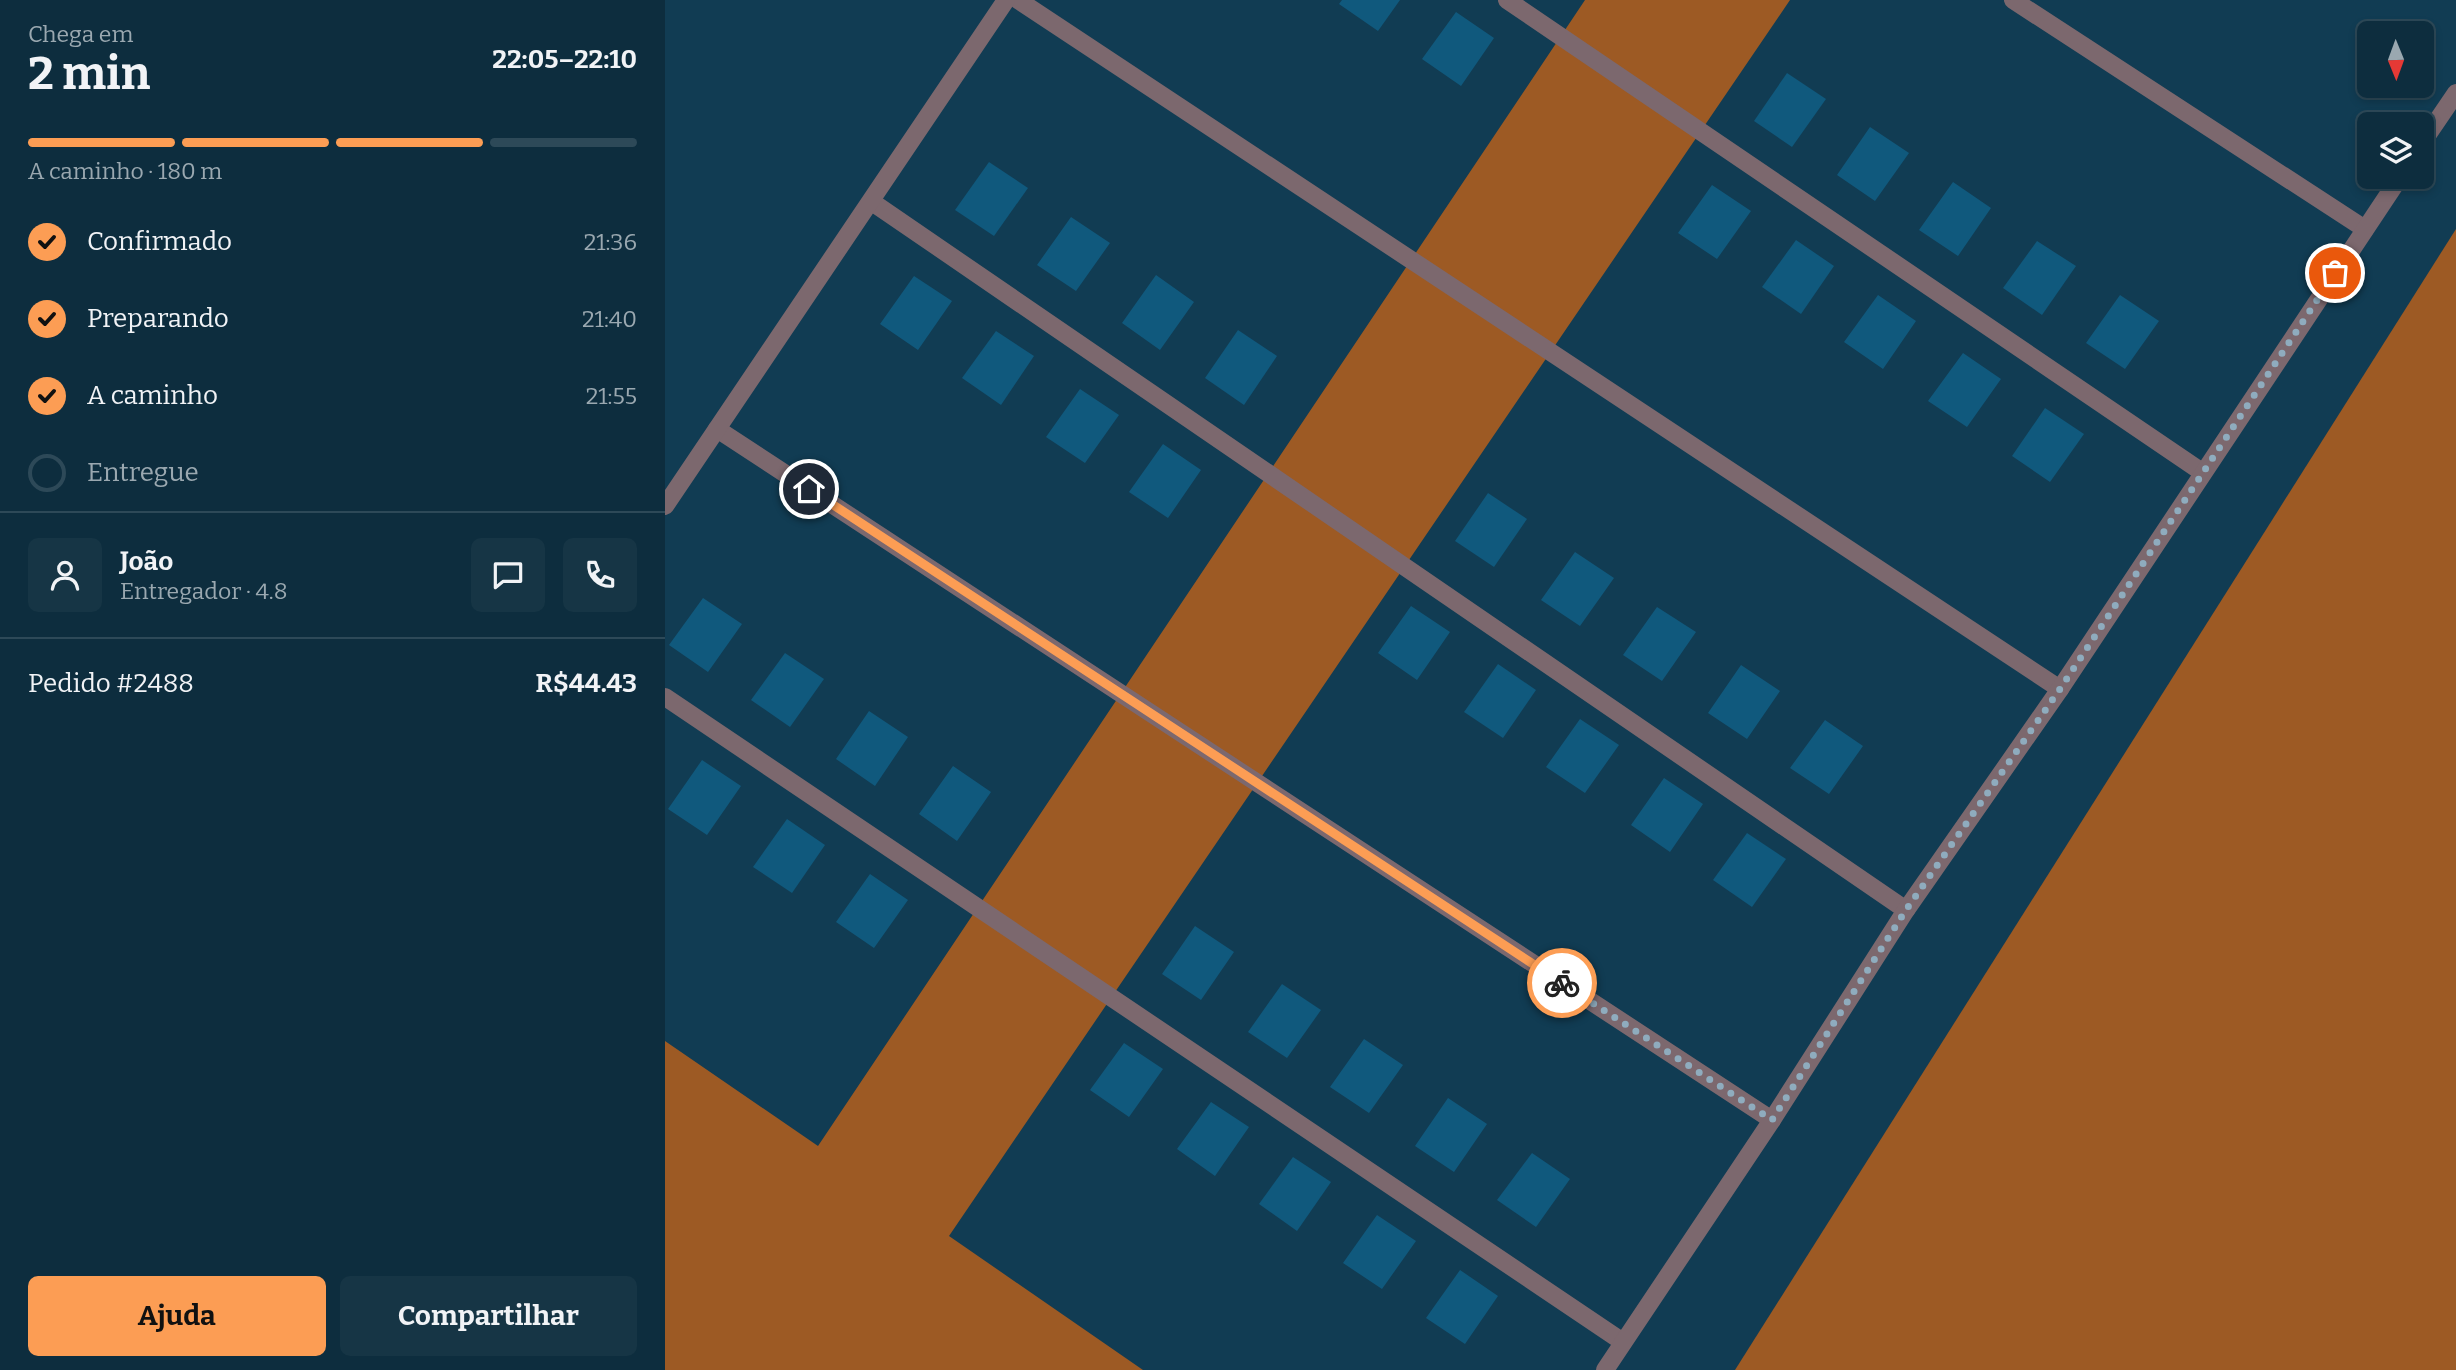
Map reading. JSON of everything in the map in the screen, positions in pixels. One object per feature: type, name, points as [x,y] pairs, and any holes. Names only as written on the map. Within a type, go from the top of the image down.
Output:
[{"type":"street","points":[[665,506],[1006,0]]},
{"type":"street","points":[[1018,0],[2060,689]]},
{"type":"street","points":[[1507,0],[2202,472]]},
{"type":"street","points":[[2014,0],[2365,229]]},
{"type":"street","points":[[2434,126],[2456,93]]},
{"type":"street","points":[[1605,1370],[1772,1120],[1906,910],[2060,689],[2392,189]]},
{"type":"street","points":[[872,202],[1906,910]]},
{"type":"street","points":[[717,429],[1772,1120]]},
{"type":"street","points":[[665,697],[1623,1342]]},
{"type":"shaded area","points":[[1585,0],[1790,0],[949,1236],[1143,1370],[665,1370],[665,1041],[818,1146]]},
{"type":"shaded area","points":[[2456,229],[2456,1370],[1735,1370]]},
{"type":"building","points":[[1342,0],[1400,0],[1378,31],[1339,4]]},
{"type":"building","points":[[1456,12],[1494,38],[1461,86],[1422,59]]},
{"type":"building","points":[[1787,73],[1826,99],[1792,147],[1754,121]]},
{"type":"building","points":[[1870,127],[1909,153],[1875,201],[1837,175]]},
{"type":"building","points":[[989,162],[1028,188],[994,236],[955,210]]},
{"type":"building","points":[[1953,182],[1991,208],[1958,256],[1919,230]]},
{"type":"building","points":[[1712,185],[1751,211],[1717,259],[1678,233]]},
{"type":"building","points":[[1071,217],[1110,243],[1076,291],[1037,265]]},
{"type":"building","points":[[1796,240],[1834,266],[1801,314],[1762,287]]},
{"type":"building","points":[[2037,241],[2076,266],[2042,315],[2003,288]]},
{"type":"building","points":[[1156,275],[1194,302],[1160,350],[1122,323]]},
{"type":"building","points":[[914,276],[952,301],[918,350],[880,324]]},
{"type":"building","points":[[1878,295],[1916,321],[1883,369],[1844,342]]},
{"type":"building","points":[[2120,295],[2159,321],[2125,369],[2086,343]]},
{"type":"building","points":[[1238,330],[1277,356],[1244,405],[1205,378]]},
{"type":"building","points":[[996,331],[1034,356],[1001,405],[962,378]]},
{"type":"building","points":[[1963,353],[2001,379],[1967,427],[1928,401]]},
{"type":"building","points":[[1080,389],[1119,415],[1085,463],[1046,437]]},
{"type":"building","points":[[2045,408],[2084,434],[2050,482],[2012,456]]},
{"type":"building","points":[[1163,444],[1201,470],[1168,518],[1129,492]]},
{"type":"building","points":[[1488,493],[1527,519],[1494,567],[1455,541]]},
{"type":"building","points":[[1575,552],[1614,578],[1580,626],[1541,600]]},
{"type":"building","points":[[703,598],[742,624],[708,672],[669,645]]},
{"type":"building","points":[[1411,606],[1450,632],[1417,680],[1378,653]]},
{"type":"building","points":[[1657,607],[1696,632],[1662,681],[1623,655]]},
{"type":"building","points":[[785,653],[824,679],[790,727],[751,700]]},
{"type":"building","points":[[1498,664],[1536,690],[1503,738],[1464,712]]},
{"type":"building","points":[[1741,665],[1780,691],[1747,739],[1708,713]]},
{"type":"building","points":[[869,711],[908,737],[875,786],[836,759]]},
{"type":"building","points":[[1580,719],[1619,745],[1585,793],[1546,767]]},
{"type":"building","points":[[1825,720],[1863,746],[1829,794],[1790,768]]},
{"type":"building","points":[[702,760],[741,786],[707,835],[668,809]]},
{"type":"building","points":[[953,766],[991,792],[957,841],[919,814]]},
{"type":"building","points":[[1664,778],[1703,804],[1670,852],[1631,825]]},
{"type":"building","points":[[787,819],[825,845],[792,893],[753,867]]},
{"type":"building","points":[[1747,833],[1786,859],[1752,907],[1713,880]]},
{"type":"building","points":[[870,874],[908,900],[874,948],[836,922]]},
{"type":"building","points":[[1195,926],[1234,952],[1201,1000],[1162,974]]},
{"type":"building","points":[[1282,984],[1321,1010],[1287,1058],[1248,1032]]},
{"type":"building","points":[[1364,1039],[1403,1065],[1369,1113],[1330,1087]]},
{"type":"building","points":[[1124,1043],[1163,1069],[1129,1117],[1090,1090]]},
{"type":"building","points":[[1448,1098],[1487,1124],[1454,1172],[1415,1146]]},
{"type":"building","points":[[1211,1102],[1249,1127],[1215,1176],[1177,1149]]},
{"type":"building","points":[[1532,1153],[1570,1179],[1536,1227],[1497,1200]]},
{"type":"building","points":[[1293,1157],[1331,1182],[1297,1231],[1259,1204]]},
{"type":"building","points":[[1377,1215],[1416,1241],[1382,1289],[1343,1263]]},
{"type":"building","points":[[1460,1270],[1498,1296],[1465,1344],[1426,1318]]},
{"type":"way so far","points":[[1562,983],[1772,1120],[1906,910],[2060,689],[2335,273]]},
{"type":"route","points":[[809,489],[1562,983]]}]
